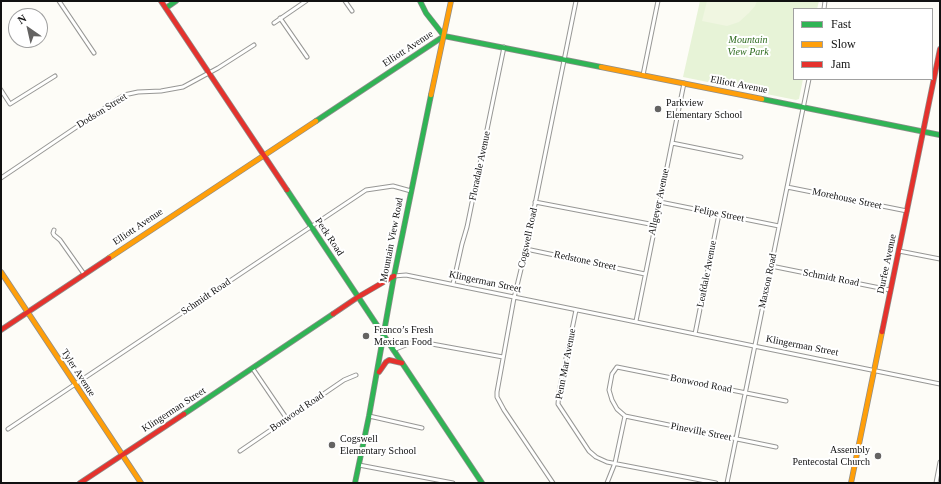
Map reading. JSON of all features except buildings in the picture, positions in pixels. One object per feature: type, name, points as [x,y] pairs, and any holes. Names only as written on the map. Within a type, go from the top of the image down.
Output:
[{"type":"street","points":[[59,1],[94,53]]},
{"type":"street","name":"Peck Road","points":[[161,1],[482,483]]},
{"type":"street","points":[[166,8],[176,1]]},
{"type":"street","points":[[274,23],[306,1]]},
{"type":"street","points":[[345,1],[352,11]]},
{"type":"street","points":[[420,1],[426,13],[444,36]]},
{"type":"street","name":"Mountain View Road","points":[[355,483],[369,416],[394,276],[451,1]]},
{"type":"street","name":"Cogswell Road","points":[[553,483],[504,410],[497,397],[497,387],[576,1]]},
{"type":"street","points":[[643,75],[658,1]]},
{"type":"street","points":[[280,18],[307,57]]},
{"type":"street","name":"Elliott Avenue","points":[[1,330],[444,36],[940,135]]},
{"type":"street","name":"Dodson Street","points":[[1,178],[124,95],[183,87],[218,68],[254,45]]},
{"type":"street","name":"Floradale Avenue","points":[[453,284],[467,227],[504,47]]},
{"type":"street","name":"Durfee Avenue","points":[[851,483],[940,49]]},
{"type":"street","points":[[1,90],[10,104],[54,76]]},
{"type":"street","name":"Maxson Road","points":[[727,483],[744,392],[755,346],[809,80]]},
{"type":"street","name":"Allgeyer Avenue","points":[[636,322],[684,83]]},
{"type":"street","points":[[672,143],[740,157]]},
{"type":"street","name":"Schmidt Road","points":[[8,429],[366,190],[392,186],[411,191]]},
{"type":"street","name":"Morehouse Street","points":[[787,187],[906,211]]},
{"type":"street","points":[[535,202],[655,225]]},
{"type":"street","name":"Felipe Street","points":[[660,202],[779,226]]},
{"type":"street","name":"Leafdale Avenue","points":[[695,334],[719,214]]},
{"type":"street","points":[[54,230],[54,235],[60,240],[84,274]]},
{"type":"street","name":"Redstone Street","points":[[526,249],[645,274]]},
{"type":"street","points":[[899,251],[940,259]]},
{"type":"street","name":"Schmidt Road","points":[[771,266],[890,290]]},
{"type":"street","name":"Tyler Avenue","points":[[1,272],[141,483]]},
{"type":"street","name":"Klingerman Street","points":[[80,483],[253,369],[358,297],[394,276],[406,275],[453,284],[514,298],[940,384]]},
{"type":"street","name":"Penn Mar Avenue","points":[[576,310],[558,396],[558,404],[592,455],[607,462],[716,483]]},
{"type":"street","points":[[393,350],[411,343],[424,342],[503,357]]},
{"type":"street","points":[[376,377],[383,364],[389,360],[402,363]]},
{"type":"street","name":"Bonwood Road","points":[[625,416],[617,409],[609,390],[612,374],[617,367],[786,401]]},
{"type":"street","points":[[253,369],[287,419]]},
{"type":"street","name":"Bonwood Road","points":[[240,451],[344,380],[356,374]]},
{"type":"street","points":[[369,416],[422,428]]},
{"type":"street","points":[[607,483],[615,463],[625,416]]},
{"type":"street","name":"Pineville Street","points":[[625,416],[776,447]]},
{"type":"street","points":[[936,483],[940,462]]},
{"type":"street","points":[[359,465],[452,483]]},
{"type":"green space","name":"Mountain View Park","points":[[700,1],[819,1],[817,8],[793,8],[793,80],[803,80],[799,99],[796,100],[683,77]]},
{"type":"green space","points":[[707,1],[757,1],[749,13],[739,22],[727,26],[702,21]]},
{"type":"traffic: fast","points":[[166,8],[176,1]]},
{"type":"traffic: fast","points":[[420,1],[426,13],[444,36]]},
{"type":"traffic: fast","points":[[316,121],[444,36],[601,67]]},
{"type":"traffic: fast","points":[[355,483],[369,416],[394,276],[431,95]]},
{"type":"traffic: fast","points":[[762,99],[940,135]]},
{"type":"traffic: fast","points":[[287,190],[482,483]]},
{"type":"traffic: fast","points":[[184,414],[333,314]]},
{"type":"traffic: slow","points":[[431,95],[451,1]]},
{"type":"traffic: slow","points":[[601,67],[762,99]]},
{"type":"traffic: slow","points":[[109,258],[316,121]]},
{"type":"traffic: slow","points":[[1,272],[141,483]]},
{"type":"traffic: slow","points":[[851,483],[882,332]]},
{"type":"traffic: jam","points":[[161,1],[287,190]]},
{"type":"traffic: jam","points":[[882,332],[940,49]]},
{"type":"traffic: jam","points":[[1,330],[109,258]]},
{"type":"traffic: jam","points":[[333,314],[358,297],[394,276]]},
{"type":"traffic: jam","points":[[379,372],[389,360],[402,363]]},
{"type":"traffic: jam","points":[[80,483],[184,414]]},
{"type":"place","name":"Parkview Elementary School","points":[[658,109]]},
{"type":"place","name":"Franco’s Fresh Mexican Food","points":[[366,336]]},
{"type":"place","name":"Cogswell Elementary School","points":[[332,445]]},
{"type":"place","name":"Assembly Pentecostal Church","points":[[878,456]]}]
